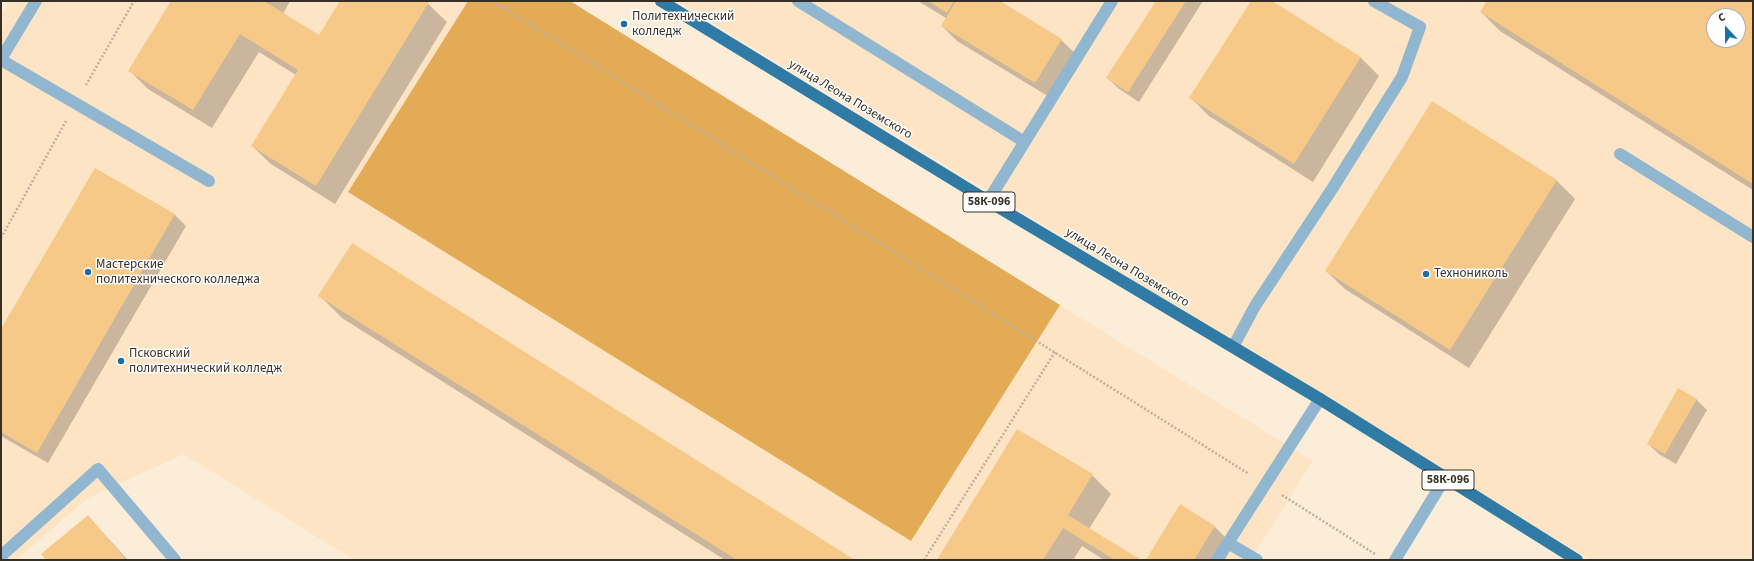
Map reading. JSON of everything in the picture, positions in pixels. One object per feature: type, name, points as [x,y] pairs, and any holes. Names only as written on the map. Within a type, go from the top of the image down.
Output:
[{"type":"highway","name":"улица Леона Поземского","points":[[661,1],[988,200],[1320,399],[1577,560]]},
{"type":"street","points":[[36,1],[1,60],[209,181]]},
{"type":"street","points":[[798,1],[1023,141]]},
{"type":"street","points":[[988,200],[1023,141],[1112,1]]},
{"type":"street","points":[[1233,347],[1255,306],[1332,189],[1402,77],[1420,27],[1374,1]]},
{"type":"street","points":[[1620,154],[1753,237]]},
{"type":"street","points":[[1218,560],[1320,399]]},
{"type":"street","points":[[1,556],[98,469],[174,560]]},
{"type":"street","points":[[1395,560],[1445,478]]},
{"type":"street","points":[[1228,543],[1257,560]]},
{"type":"path","points":[[493,1],[1055,352],[1377,556]]},
{"type":"path","points":[[924,560],[1055,352]]},
{"type":"shaded area","points":[[9,1],[468,1],[348,192],[911,541],[1060,305],[1313,461],[1250,560],[354,560],[184,454],[88,498],[16,560],[1,560],[1,15]]},
{"type":"shaded area","points":[[468,1],[570,1],[1060,305],[911,541],[348,192]]},
{"type":"shaded area","points":[[677,1],[1753,1],[1753,560],[1591,560]]},
{"type":"building","points":[[171,1],[264,1],[319,35],[340,1],[429,2],[316,186],[251,146],[298,70],[240,34],[193,110],[128,71]]},
{"type":"building","points":[[928,1],[954,1],[947,13]]},
{"type":"building","points":[[956,1],[1000,1],[1062,39],[1035,83],[941,26]]},
{"type":"building","points":[[1156,1],[1186,1],[1128,92],[1106,78]]},
{"type":"building","points":[[1251,1],[1272,1],[1361,57],[1294,164],[1189,98]]},
{"type":"building","points":[[1487,1],[1753,1],[1753,184],[1480,12]]},
{"type":"building","points":[[1432,101],[1557,180],[1450,350],[1325,271]]},
{"type":"building","name":"Мастерские политехнического колледжа","points":[[95,168],[175,214],[37,453],[1,432],[1,329]]},
{"type":"building","points":[[352,243],[855,560],[737,560],[318,296]]},
{"type":"building","points":[[1678,388],[1697,399],[1665,454],[1647,444]]},
{"type":"building","points":[[1017,429],[1093,474],[1068,515],[1141,560],[1115,560],[1063,528],[1043,560],[937,560]]},
{"type":"building","points":[[1180,504],[1215,526],[1194,560],[1146,560]]},
{"type":"building","points":[[88,515],[126,560],[46,560],[41,554]]},
{"type":"place","name":"Политехнический колледж","points":[[624,24]]},
{"type":"place","name":"Мастерские политехнического колледжа","points":[[88,272]]},
{"type":"place","name":"Технониколь","points":[[1426,274]]},
{"type":"place","name":"Псковский политехнический колледж","points":[[121,361]]}]
